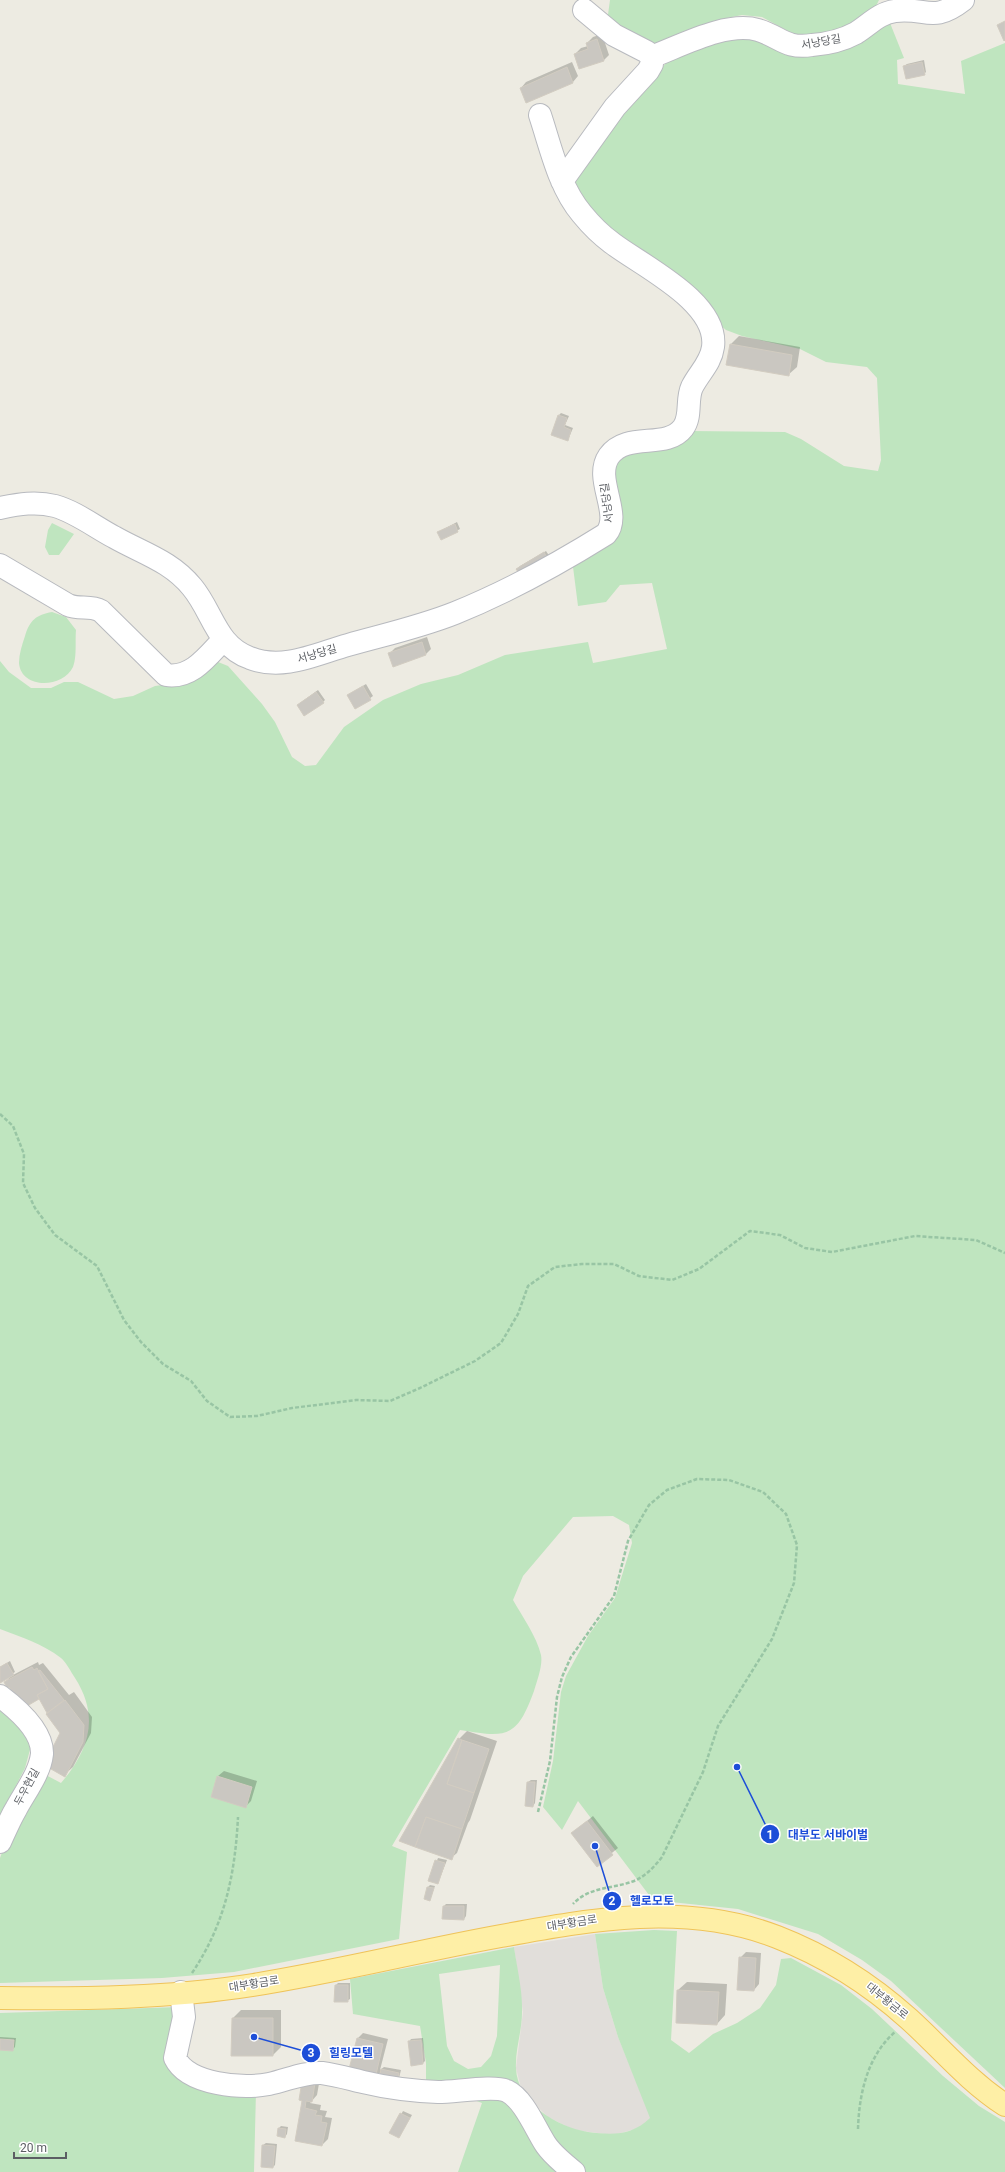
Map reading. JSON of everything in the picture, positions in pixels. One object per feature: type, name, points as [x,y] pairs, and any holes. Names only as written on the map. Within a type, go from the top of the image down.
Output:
[{"type":"main road","name":"대부황금로","points":[[0,1998],[63,1998],[186,1984],[243,1986],[296,1977],[564,1924],[612,1917],[655,1915],[727,1922],[753,1928],[778,1937],[841,1968],[887,2000],[910,2020],[968,2077],[1005,2105]]},
{"type":"lane","name":"서낭당길","points":[[651,57],[704,37],[736,28],[758,30],[785,44],[798,46],[819,44],[855,33],[885,14],[895,11],[943,13],[964,0]]},
{"type":"lane","points":[[562,181],[615,106],[648,71],[652,64],[651,57],[642,48],[614,35],[584,10]]},
{"type":"lane","name":"서낭당길","points":[[0,508],[25,503],[56,506],[167,564],[179,572],[193,588],[223,640],[233,649],[248,658],[264,663],[299,660],[455,613],[515,587],[600,537],[610,529],[611,516],[604,476],[606,461],[617,448],[625,444],[669,436],[683,428],[687,420],[692,388],[708,363],[713,347],[713,339],[708,324],[696,305],[676,287],[613,244],[592,226],[574,205],[562,181],[540,115]]},
{"type":"lane","points":[[0,565],[68,605],[76,608],[94,607],[101,611],[166,675],[175,676],[187,673],[199,665],[223,640]]},
{"type":"lane","name":"두우현길","points":[[0,1696],[25,1719],[35,1732],[40,1742],[42,1753],[34,1777],[15,1809],[0,1842]]},
{"type":"lane","points":[[186,1984],[184,2017],[176,2058],[181,2069],[189,2074],[204,2080],[233,2084],[269,2084],[295,2075],[321,2073],[420,2091],[465,2092],[496,2088],[508,2091],[517,2098],[547,2146],[574,2172]]},
{"type":"path","points":[[0,1114],[14,1126],[24,1154],[23,1183],[35,1208],[55,1235],[97,1266],[124,1320],[141,1342],[163,1364],[191,1381],[207,1401],[230,1417],[257,1416],[292,1408],[356,1400],[390,1401],[420,1388],[475,1361],[501,1343],[518,1314],[528,1286],[555,1267],[582,1264],[614,1264],[639,1276],[672,1280],[699,1268],[750,1231],[780,1235],[805,1248],[832,1252],[915,1236],[976,1240],[1005,1253]]},
{"type":"path","points":[[538,1812],[550,1761],[557,1696],[562,1677],[574,1652],[614,1596],[628,1541],[649,1505],[667,1490],[697,1480],[729,1480],[763,1492],[786,1514],[797,1545],[794,1583],[772,1639],[718,1726],[703,1772],[662,1857],[652,1869],[642,1876],[633,1881],[595,1890],[580,1898],[570,1909]]},
{"type":"path","points":[[186,1984],[213,1936],[226,1901],[236,1858],[238,1817]]},
{"type":"path","points":[[858,2129],[860,2094],[869,2070],[881,2049],[893,2033],[910,2020]]},
{"type":"shaded area","points":[[595,1934],[603,1988],[618,2037],[651,2118],[640,2128],[613,2135],[574,2130],[548,2117],[522,2092],[516,2068],[523,2012],[514,1947]]},
{"type":"green space","points":[[610,0],[879,0],[876,6],[858,21],[840,32],[799,37],[762,17],[742,15],[717,20],[666,42],[651,44],[607,22]]},
{"type":"green space","points":[[888,18],[904,58],[897,60],[898,84],[965,94],[961,61],[1005,43],[1005,2088],[891,1981],[862,1960],[818,1934],[738,1909],[661,1901],[649,1895],[578,1801],[562,1830],[543,1807],[553,1761],[561,1692],[566,1676],[588,1636],[615,1598],[632,1543],[629,1525],[613,1516],[573,1517],[523,1576],[513,1600],[533,1634],[541,1655],[540,1668],[534,1691],[522,1718],[516,1726],[508,1731],[500,1734],[489,1734],[460,1730],[392,1846],[407,1852],[399,1939],[234,1972],[162,1978],[0,1983],[0,1858],[4,1847],[44,1774],[61,1783],[71,1771],[84,1746],[88,1733],[89,1720],[83,1692],[63,1660],[39,1645],[0,1629],[0,661],[9,672],[31,688],[51,688],[64,682],[78,682],[114,699],[133,696],[155,686],[169,684],[208,665],[218,662],[228,666],[262,704],[275,722],[292,757],[305,766],[316,765],[344,727],[383,700],[421,684],[458,675],[505,655],[588,642],[593,663],[667,649],[652,583],[620,585],[606,602],[578,606],[572,559],[606,541],[614,459],[689,431],[785,432],[801,439],[844,466],[878,471],[881,460],[877,378],[867,367],[826,362],[800,349],[742,336],[726,330],[600,221],[573,190],[575,177],[606,130],[668,61],[719,37],[752,37],[783,49]]},
{"type":"green space","points":[[52,523],[74,534],[59,555],[49,555],[45,547],[48,530]]},
{"type":"green space","points":[[52,612],[66,617],[76,630],[74,663],[68,674],[52,682],[43,683],[27,678],[21,672],[19,663],[21,650],[29,626],[34,619]]},
{"type":"green space","points":[[0,1706],[27,1736],[31,1746],[25,1768],[0,1817]]},
{"type":"green space","points":[[654,1930],[677,1931],[671,2040],[689,2053],[713,2034],[737,2023],[760,2008],[776,1985],[781,1959],[791,1958],[841,1985],[872,2009],[943,2076],[979,2106],[1005,2122],[1005,2172],[580,2172],[524,2104],[426,2086],[426,2063],[420,2026],[353,2014],[350,1979],[514,1947],[521,1988],[522,2005],[522,2020],[516,2068],[518,2081],[523,2092],[541,2111],[564,2125],[597,2133],[614,2134],[629,2131],[643,2124],[650,2118],[618,2037],[603,1988],[595,1934]],"holes":[[[500,1965],[497,2036],[491,2056],[481,2067],[468,2069],[454,2061],[447,2046],[439,1974]]]},
{"type":"green space","points":[[179,2007],[169,2055],[256,2091],[254,2172],[0,2172],[0,2013]]},
{"type":"green space","points":[[499,2092],[567,2172],[458,2172],[482,2103],[474,2100]]},
{"type":"building","points":[[1005,21],[1005,40],[1004,41],[997,25]]},
{"type":"building","points":[[597,39],[604,61],[579,69],[574,54],[588,49],[586,43]]},
{"type":"building","points":[[922,62],[925,75],[906,79],[903,66]]},
{"type":"building","points":[[567,67],[573,83],[526,103],[520,88]]},
{"type":"building","points":[[730,344],[792,355],[789,376],[726,365]]},
{"type":"building","points":[[558,415],[567,418],[564,427],[571,430],[568,441],[551,435]]},
{"type":"building","points":[[455,524],[458,532],[441,540],[437,532]]},
{"type":"building","points":[[544,552],[548,560],[521,576],[516,569]]},
{"type":"building","points":[[422,642],[426,655],[393,667],[388,653]]},
{"type":"building","points":[[363,686],[371,700],[355,709],[347,695]]},
{"type":"building","points":[[316,692],[324,703],[304,716],[297,705]]},
{"type":"building","points":[[7,1663],[14,1675],[0,1683],[0,1667]]},
{"type":"building","points":[[32,1667],[34,1670],[37,1668],[48,1689],[37,1695],[39,1699],[27,1706],[5,1693],[11,1690],[9,1687],[7,1688],[4,1682]]},
{"type":"building","points":[[40,1670],[64,1700],[47,1713],[37,1695],[48,1689],[38,1671]]},
{"type":"building","points":[[65,1700],[84,1725],[83,1742],[65,1777],[44,1765],[60,1733],[46,1714]]},
{"type":"building","points":[[458,1738],[462,1740],[447,1784],[474,1793],[462,1829],[426,1817],[415,1847],[399,1841]]},
{"type":"building","points":[[462,1740],[489,1749],[474,1793],[447,1784]]},
{"type":"building","points":[[217,1776],[252,1787],[246,1808],[211,1797]]},
{"type":"building","points":[[527,1782],[535,1782],[533,1807],[525,1806]]},
{"type":"building","points":[[426,1817],[462,1829],[452,1860],[415,1847]]},
{"type":"building","points":[[587,1821],[613,1855],[597,1867],[571,1833]]},
{"type":"building","points":[[435,1860],[445,1863],[438,1884],[428,1881]]},
{"type":"building","points":[[427,1887],[434,1888],[430,1901],[424,1899]]},
{"type":"building","points":[[443,1906],[464,1906],[464,1920],[442,1919]]},
{"type":"building","points":[[739,1957],[756,1958],[754,1991],[737,1990]]},
{"type":"building","points":[[335,1985],[348,1985],[348,2002],[334,2002]]},
{"type":"building","points":[[677,1990],[719,1992],[717,2025],[676,2023]]},
{"type":"building","points":[[232,2018],[273,2018],[273,2056],[231,2056]]},
{"type":"building","points":[[357,2038],[383,2044],[375,2079],[348,2073]]},
{"type":"building","points":[[0,2039],[14,2040],[13,2051],[0,2050]]},
{"type":"building","points":[[421,2040],[423,2064],[411,2066],[408,2041]]},
{"type":"building","points":[[381,2069],[399,2073],[397,2082],[379,2078]]},
{"type":"building","points":[[302,2081],[315,2083],[312,2102],[306,2101],[305,2108],[317,2111],[315,2115],[322,2116],[321,2122],[327,2123],[322,2146],[295,2141],[302,2101],[299,2100]]},
{"type":"building","points":[[400,2113],[410,2118],[399,2138],[389,2133]]},
{"type":"building","points":[[278,2128],[286,2129],[285,2138],[277,2136]]},
{"type":"building","points":[[262,2145],[275,2146],[273,2168],[261,2167]]},
{"type":"place","name":"대부도 서바이벌","points":[[737,1767]]},
{"type":"place","name":"헬로모토","points":[[595,1846]]},
{"type":"place","name":"힐링모텔","points":[[254,2037]]}]
